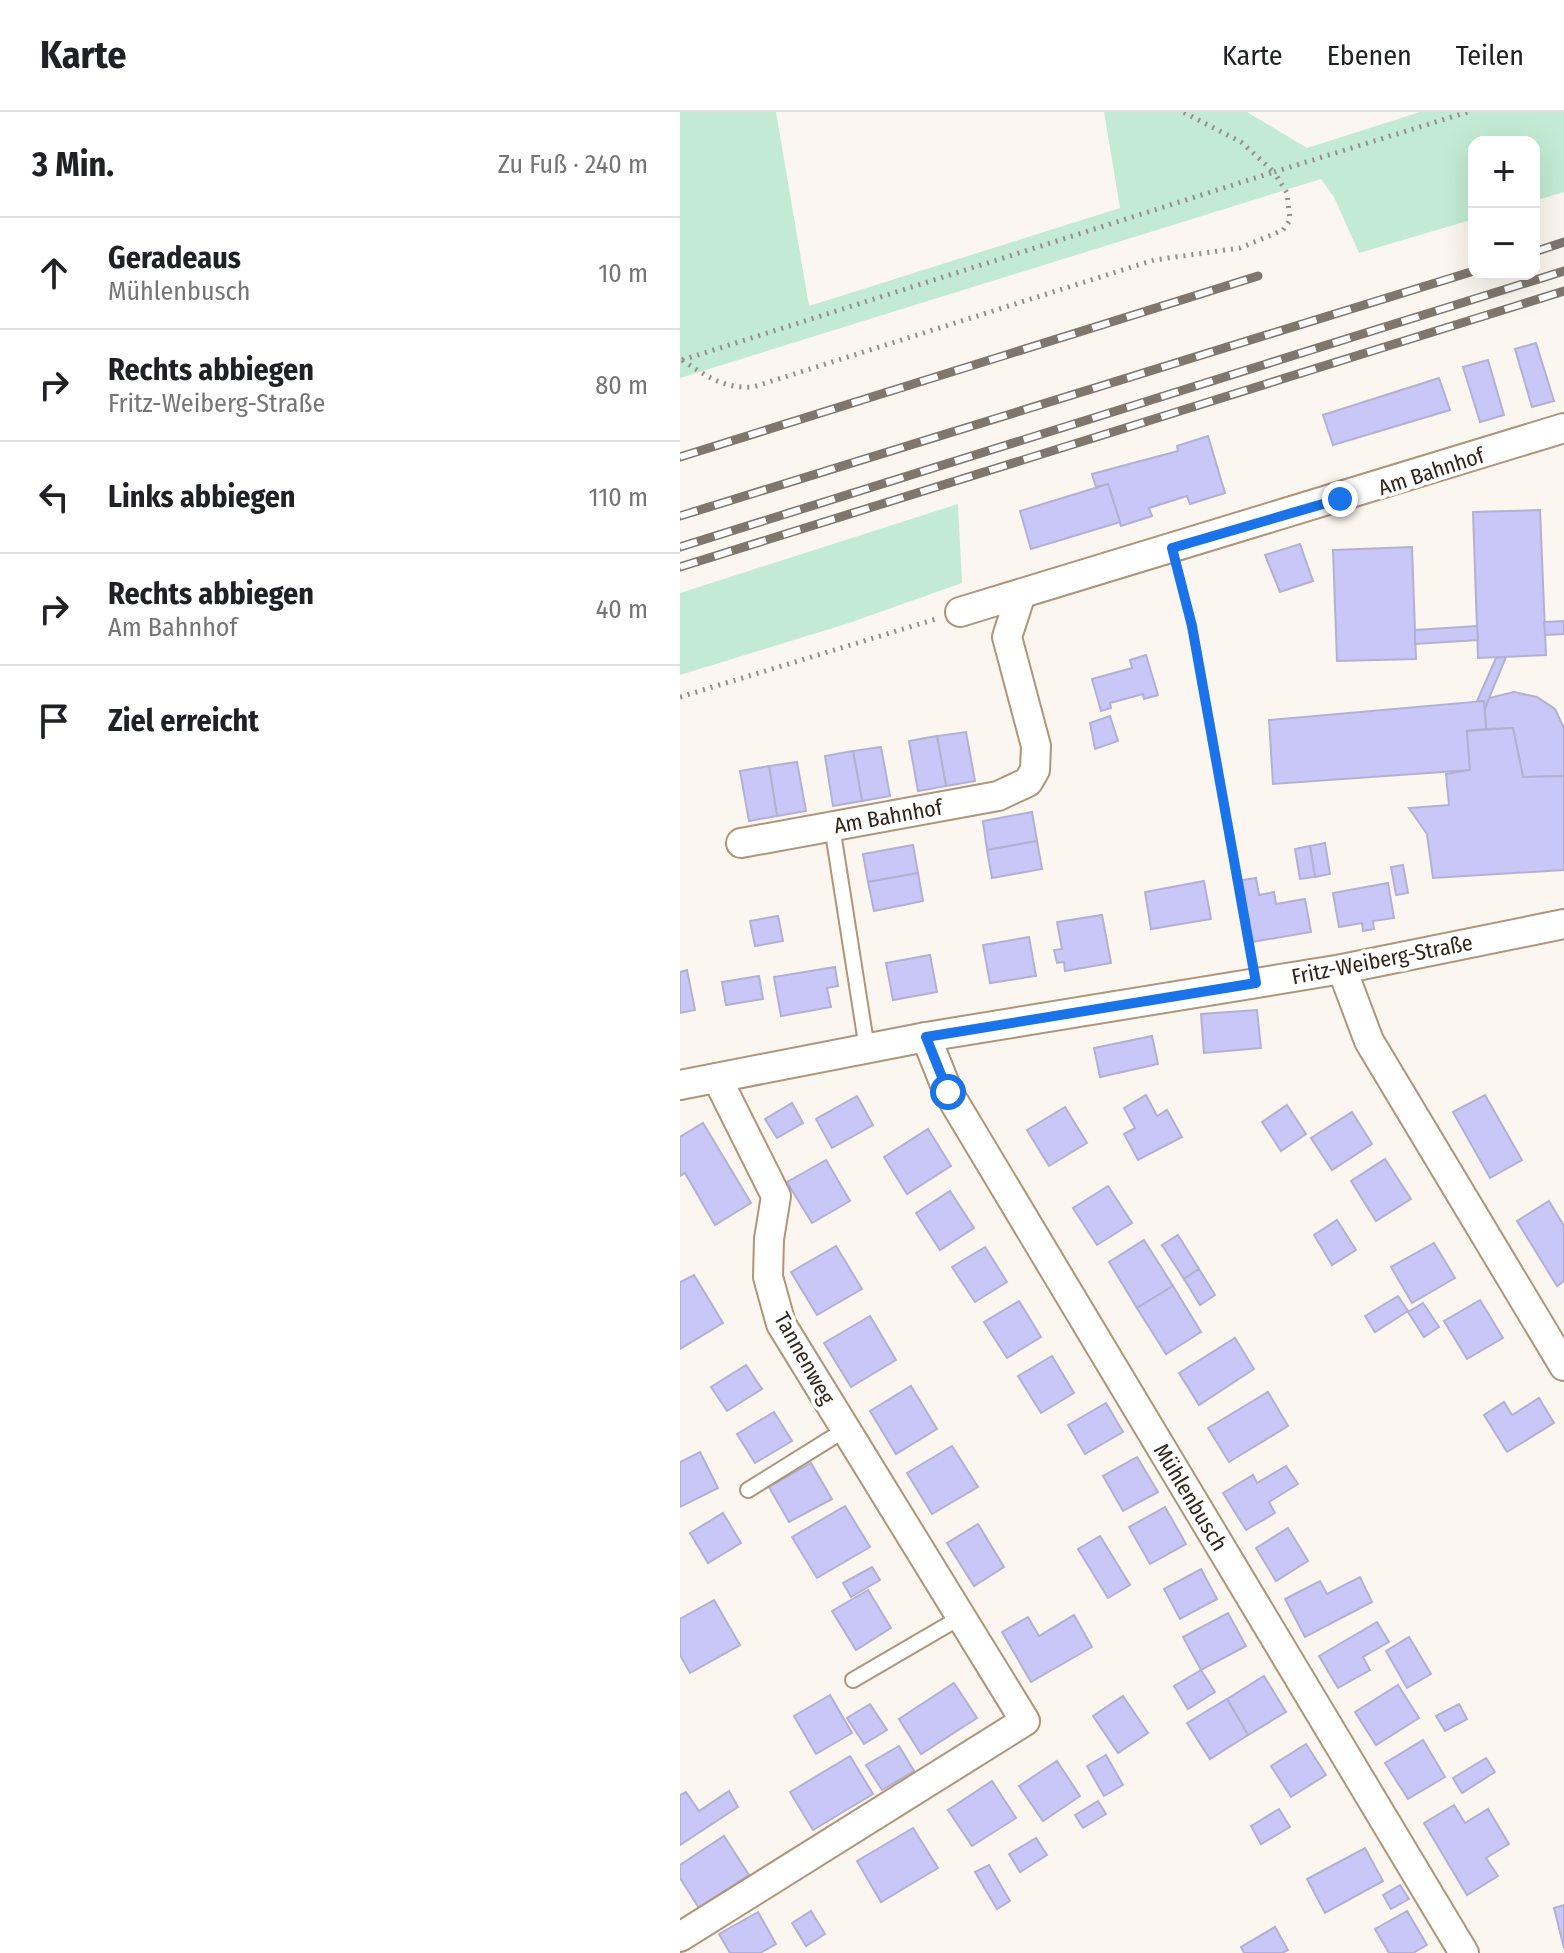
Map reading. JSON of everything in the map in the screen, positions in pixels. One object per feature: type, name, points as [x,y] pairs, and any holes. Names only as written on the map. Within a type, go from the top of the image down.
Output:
[{"type":"street","name":"Am Bahnhof","points":[[960,612],[1564,428]]},
{"type":"street","name":"Am Bahnhof","points":[[741,843],[998,796],[1028,782],[1035,770],[1036,746],[1007,637],[1021,594]]},
{"type":"street","name":"Fritz-Weiberg-Straße","points":[[680,1085],[926,1037],[1342,969],[1564,924]]},
{"type":"street","points":[[1342,969],[1369,1041],[1564,1366]]},
{"type":"street","name":"Mühlenbusch","points":[[926,1037],[948,1092],[1464,1953]]},
{"type":"street","name":"Tannenweg","points":[[680,1937],[1025,1721],[781,1324],[768,1277],[769,1239],[776,1196],[717,1078]]},
{"type":"street","points":[[680,1946],[682,1953]]},
{"type":"lane","points":[[832,826],[867,1049]]},
{"type":"lane","points":[[748,1490],[846,1429]]},
{"type":"lane","points":[[853,1680],[961,1617]]},
{"type":"path","points":[[681,360],[711,379],[735,388],[753,387],[1154,260],[1240,248],[1283,230],[1290,220],[1287,193],[1274,172],[1241,142],[1183,112]]},
{"type":"path","points":[[681,360],[1468,112]]},
{"type":"path","points":[[1172,548],[1192,626],[1256,983]]},
{"type":"path","points":[[680,697],[960,612]]},
{"type":"green space","points":[[680,112],[776,112],[809,306],[1120,208],[1104,112],[1247,112],[1307,148],[1420,112],[1564,112],[1564,192],[1540,199],[1540,136],[1468,136],[1468,221],[1359,253],[1334,197],[1321,179],[680,378]]},
{"type":"green space","points":[[958,504],[962,583],[846,624],[680,675],[680,593]]},
{"type":"building","points":[[1536,343],[1554,401],[1532,407],[1515,349]]},
{"type":"building","points":[[1488,360],[1504,415],[1480,422],[1463,367]]},
{"type":"building","points":[[1439,378],[1450,410],[1333,445],[1323,415]]},
{"type":"building","points":[[1208,436],[1225,493],[1190,504],[1187,496],[1149,508],[1152,516],[1121,526],[1108,484],[1096,487],[1092,474],[1178,451],[1177,446]]},
{"type":"building","points":[[1108,484],[1120,522],[1031,549],[1020,511]]},
{"type":"building","points":[[1540,510],[1546,655],[1478,658],[1473,512]]},
{"type":"building","points":[[1300,544],[1313,581],[1280,592],[1265,555]]},
{"type":"building","points":[[1412,547],[1416,659],[1337,661],[1333,550]]},
{"type":"building","points":[[1564,621],[1564,634],[1545,635],[1544,622]]},
{"type":"building","points":[[1477,626],[1478,640],[1415,644],[1415,630]]},
{"type":"building","points":[[1146,655],[1158,695],[1144,699],[1143,694],[1110,703],[1111,708],[1101,711],[1092,679],[1132,668],[1130,660]]},
{"type":"building","points":[[1506,657],[1485,710],[1484,701],[1477,701],[1496,658]]},
{"type":"building","points":[[1514,692],[1537,697],[1555,709],[1564,728],[1564,776],[1523,777],[1513,728],[1486,729],[1485,710],[1489,698]]},
{"type":"building","points":[[1484,701],[1486,729],[1467,731],[1470,770],[1273,784],[1269,720]]},
{"type":"building","points":[[1110,716],[1118,741],[1095,749],[1090,723]]},
{"type":"building","points":[[1513,728],[1523,777],[1564,776],[1564,870],[1433,878],[1427,834],[1409,808],[1449,805],[1446,774],[1470,770],[1467,731]]},
{"type":"building","points":[[966,732],[975,781],[946,786],[937,736]]},
{"type":"building","points":[[937,736],[946,786],[918,791],[909,741]]},
{"type":"building","points":[[881,747],[890,796],[862,801],[853,751]]},
{"type":"building","points":[[853,751],[862,801],[833,806],[825,756]]},
{"type":"building","points":[[797,762],[806,811],[777,816],[769,766]]},
{"type":"building","points":[[769,766],[777,816],[749,821],[740,771]]},
{"type":"building","points":[[1032,812],[1037,841],[987,850],[983,821]]},
{"type":"building","points":[[1037,841],[1042,869],[992,878],[987,850]]},
{"type":"building","points":[[1325,843],[1330,874],[1315,877],[1310,846]]},
{"type":"building","points":[[913,845],[918,873],[868,882],[863,854]]},
{"type":"building","points":[[1310,846],[1315,877],[1300,879],[1295,849]]},
{"type":"building","points":[[1403,865],[1408,893],[1396,895],[1391,867]]},
{"type":"building","points":[[918,873],[923,901],[874,911],[868,882]]},
{"type":"building","points":[[1256,878],[1259,895],[1274,892],[1276,904],[1305,899],[1311,932],[1252,942],[1242,880]]},
{"type":"building","points":[[1204,881],[1211,919],[1151,929],[1145,892]]},
{"type":"building","points":[[1388,883],[1394,918],[1373,921],[1374,929],[1363,931],[1362,923],[1339,927],[1333,893]]},
{"type":"building","points":[[1102,915],[1111,963],[1065,971],[1064,962],[1057,963],[1054,950],[1062,949],[1057,922]]},
{"type":"building","points":[[778,916],[783,941],[755,946],[750,921]]},
{"type":"building","points":[[1029,937],[1036,976],[990,983],[983,945]]},
{"type":"building","points":[[930,955],[937,992],[893,1000],[886,963]]},
{"type":"building","points":[[835,967],[838,986],[827,988],[831,1007],[781,1016],[774,977]]},
{"type":"building","points":[[687,970],[695,1010],[680,1013],[680,972]]},
{"type":"building","points":[[759,976],[763,999],[726,1005],[722,982]]},
{"type":"building","points":[[1257,1010],[1261,1048],[1204,1053],[1201,1014]]},
{"type":"building","points":[[1152,1036],[1158,1064],[1100,1077],[1094,1048]]},
{"type":"building","points":[[1146,1095],[1157,1116],[1167,1110],[1182,1137],[1138,1160],[1124,1134],[1135,1128],[1124,1108]]},
{"type":"building","points":[[1485,1095],[1522,1160],[1490,1178],[1453,1112]]},
{"type":"building","points":[[857,1096],[873,1125],[832,1148],[816,1119]]},
{"type":"building","points":[[792,1103],[803,1123],[777,1138],[765,1119]]},
{"type":"building","points":[[1287,1105],[1306,1134],[1281,1151],[1262,1122]]},
{"type":"building","points":[[1065,1107],[1087,1143],[1049,1166],[1027,1130]]},
{"type":"building","points":[[1352,1112],[1372,1144],[1332,1170],[1311,1138]]},
{"type":"building","points":[[703,1123],[751,1203],[715,1225],[685,1173],[680,1176],[680,1137]]},
{"type":"building","points":[[928,1129],[951,1166],[907,1194],[884,1157]]},
{"type":"building","points":[[1385,1159],[1411,1199],[1376,1221],[1351,1181]]},
{"type":"building","points":[[826,1160],[850,1201],[812,1223],[787,1182]]},
{"type":"building","points":[[1108,1186],[1132,1223],[1097,1245],[1073,1208]]},
{"type":"building","points":[[950,1191],[974,1228],[940,1250],[916,1213]]},
{"type":"building","points":[[1549,1201],[1564,1226],[1564,1281],[1557,1286],[1517,1221]]},
{"type":"building","points":[[1337,1220],[1356,1250],[1332,1265],[1314,1235]]},
{"type":"building","points":[[1178,1235],[1199,1269],[1184,1279],[1162,1245]]},
{"type":"building","points":[[1144,1240],[1173,1286],[1137,1308],[1109,1262]]},
{"type":"building","points":[[1434,1243],[1455,1278],[1412,1303],[1391,1267]]},
{"type":"building","points":[[836,1246],[862,1289],[817,1315],[791,1272]]},
{"type":"building","points":[[985,1247],[1007,1282],[975,1302],[952,1267]]},
{"type":"building","points":[[1199,1269],[1215,1295],[1200,1305],[1184,1279]]},
{"type":"building","points":[[694,1275],[723,1323],[680,1349],[680,1282]]},
{"type":"building","points":[[1173,1286],[1201,1332],[1166,1354],[1137,1308]]},
{"type":"building","points":[[1398,1296],[1408,1311],[1375,1332],[1365,1316]]},
{"type":"building","points":[[1480,1300],[1503,1338],[1467,1359],[1444,1321]]},
{"type":"building","points":[[1019,1301],[1041,1337],[1007,1358],[984,1322]]},
{"type":"building","points":[[1423,1303],[1439,1327],[1424,1337],[1408,1312]]},
{"type":"building","points":[[870,1316],[896,1360],[851,1387],[824,1343]]},
{"type":"building","points":[[1235,1338],[1254,1369],[1199,1405],[1179,1373]]},
{"type":"building","points":[[1052,1356],[1074,1393],[1041,1413],[1018,1376]]},
{"type":"building","points":[[746,1365],[762,1389],[727,1411],[711,1387]]},
{"type":"building","points":[[911,1386],[937,1429],[896,1454],[870,1411]]},
{"type":"building","points":[[1268,1392],[1288,1426],[1229,1462],[1208,1428]]},
{"type":"building","points":[[1539,1398],[1554,1423],[1507,1452],[1484,1415],[1504,1402],[1512,1415]]},
{"type":"building","points":[[1106,1403],[1123,1432],[1085,1454],[1068,1425]]},
{"type":"building","points":[[774,1412],[792,1441],[755,1463],[737,1434]]},
{"type":"building","points":[[952,1446],[978,1487],[932,1514],[907,1473]]},
{"type":"building","points":[[700,1452],[718,1488],[680,1507],[680,1462]]},
{"type":"building","points":[[1137,1457],[1158,1492],[1123,1511],[1103,1476]]},
{"type":"building","points":[[811,1463],[832,1499],[789,1522],[769,1487]]},
{"type":"building","points":[[1286,1466],[1298,1484],[1269,1502],[1275,1513],[1246,1530],[1223,1493],[1253,1475],[1257,1483]]},
{"type":"building","points":[[845,1506],[870,1547],[817,1578],[792,1537]]},
{"type":"building","points":[[1165,1507],[1186,1544],[1150,1564],[1129,1527]]},
{"type":"building","points":[[723,1513],[741,1543],[708,1563],[690,1533]]},
{"type":"building","points":[[978,1524],[1004,1567],[974,1586],[947,1543]]},
{"type":"building","points":[[1288,1528],[1308,1561],[1276,1581],[1256,1548]]},
{"type":"building","points":[[1100,1536],[1130,1585],[1108,1598],[1078,1549]]},
{"type":"building","points":[[872,1567],[880,1580],[851,1597],[843,1583]]},
{"type":"building","points":[[1201,1569],[1217,1599],[1180,1619],[1164,1589]]},
{"type":"building","points":[[1360,1577],[1372,1602],[1305,1637],[1285,1599],[1320,1581],[1327,1594]]},
{"type":"building","points":[[868,1590],[891,1628],[856,1650],[832,1611]]},
{"type":"building","points":[[714,1600],[740,1645],[690,1673],[680,1655],[680,1619]]},
{"type":"building","points":[[1228,1613],[1246,1646],[1201,1670],[1183,1637]]},
{"type":"building","points":[[1074,1615],[1092,1647],[1031,1682],[1002,1632],[1028,1617],[1039,1636]]},
{"type":"building","points":[[1377,1622],[1389,1642],[1363,1657],[1370,1670],[1338,1688],[1319,1656]]},
{"type":"building","points":[[1409,1637],[1431,1674],[1407,1688],[1386,1651]]},
{"type":"building","points":[[1201,1670],[1215,1692],[1188,1709],[1174,1686]]},
{"type":"building","points":[[1264,1676],[1286,1712],[1248,1735],[1227,1699]]},
{"type":"building","points":[[954,1683],[977,1718],[921,1754],[899,1719]]},
{"type":"building","points":[[1398,1685],[1419,1718],[1376,1745],[1355,1712]]},
{"type":"building","points":[[830,1695],[852,1733],[816,1754],[794,1716]]},
{"type":"building","points":[[1123,1696],[1148,1733],[1118,1753],[1093,1716]]},
{"type":"building","points":[[1227,1699],[1248,1735],[1210,1759],[1187,1723]]},
{"type":"building","points":[[870,1704],[887,1730],[864,1744],[847,1718]]},
{"type":"building","points":[[1459,1704],[1467,1719],[1445,1731],[1436,1716]]},
{"type":"building","points":[[1423,1740],[1445,1777],[1408,1799],[1385,1763]]},
{"type":"building","points":[[1306,1744],[1326,1775],[1291,1797],[1271,1766]]},
{"type":"building","points":[[899,1746],[914,1771],[882,1790],[866,1765]]},
{"type":"building","points":[[1106,1755],[1123,1785],[1104,1796],[1087,1766]]},
{"type":"building","points":[[850,1756],[873,1794],[813,1830],[790,1792]]},
{"type":"building","points":[[1486,1758],[1495,1772],[1462,1793],[1453,1778]]},
{"type":"building","points":[[1057,1761],[1080,1796],[1043,1821],[1019,1786]]},
{"type":"building","points":[[992,1781],[1016,1818],[972,1846],[948,1810]]},
{"type":"building","points":[[729,1791],[738,1807],[680,1845],[680,1795],[686,1792],[699,1811]]},
{"type":"building","points":[[1098,1801],[1106,1814],[1083,1828],[1075,1815]]},
{"type":"building","points":[[1454,1805],[1465,1823],[1488,1809],[1509,1844],[1486,1858],[1498,1876],[1467,1895],[1424,1823]]},
{"type":"building","points":[[1279,1809],[1290,1827],[1261,1844],[1251,1826]]},
{"type":"building","points":[[913,1828],[938,1868],[881,1902],[857,1861]]},
{"type":"building","points":[[724,1836],[749,1875],[699,1908],[680,1878],[680,1865]]},
{"type":"building","points":[[1036,1838],[1047,1855],[1020,1872],[1009,1854]]},
{"type":"building","points":[[1365,1848],[1383,1881],[1325,1913],[1307,1879]]},
{"type":"building","points":[[989,1865],[1010,1901],[997,1909],[975,1872]]},
{"type":"building","points":[[1400,1885],[1409,1899],[1391,1909],[1383,1895]]},
{"type":"building","points":[[1564,1905],[1564,1948],[1554,1908]]},
{"type":"building","points":[[811,1911],[825,1934],[806,1946],[792,1923]]},
{"type":"building","points":[[1407,1911],[1427,1945],[1413,1953],[1389,1953],[1375,1929]]},
{"type":"building","points":[[758,1912],[776,1944],[760,1953],[730,1953],[719,1934]]},
{"type":"building","points":[[1275,1927],[1288,1950],[1282,1953],[1244,1953],[1241,1947]]},
{"type":"railway","points":[[1540,250],[1564,242]]},
{"type":"railway","points":[[680,547],[1564,271]]},
{"type":"railway","points":[[680,516],[1468,273]]},
{"type":"railway","points":[[680,457],[1258,276]]},
{"type":"railway","points":[[680,567],[1564,291]]},
{"type":"route","points":[[948,1092],[926,1037],[1256,983],[1192,626],[1172,548],[1340,499]]}]
